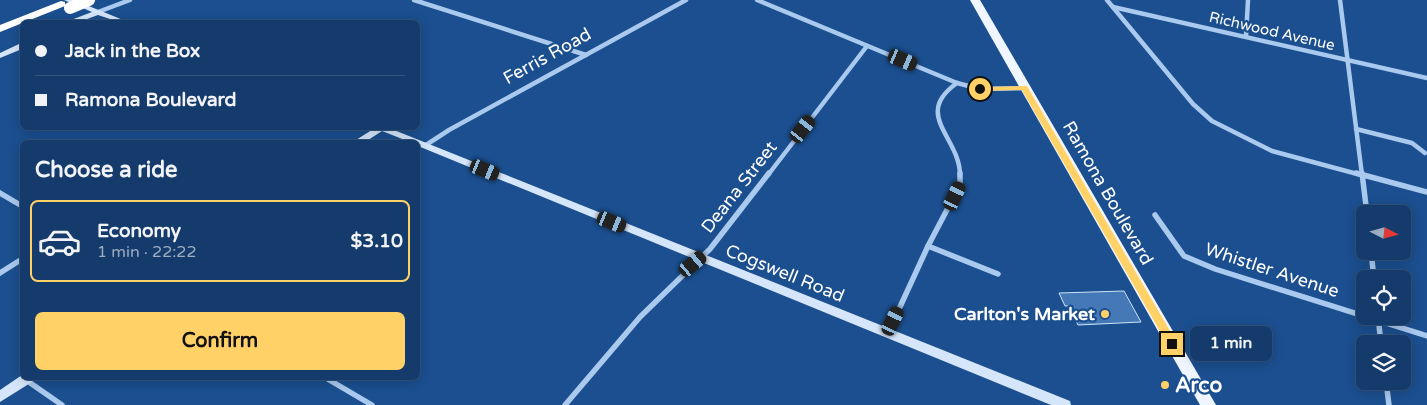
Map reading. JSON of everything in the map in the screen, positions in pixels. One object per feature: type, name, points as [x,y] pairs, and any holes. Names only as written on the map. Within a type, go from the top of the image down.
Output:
[{"type":"highway","points":[[0,24],[64,2],[89,0]]},
{"type":"highway","points":[[37,20],[64,2]]},
{"type":"highway","points":[[21,20],[64,2]]},
{"type":"highway","points":[[0,29],[20,21]]},
{"type":"highway","points":[[0,37],[20,28]]},
{"type":"main road","name":"Ramona Boulevard","points":[[975,0],[1208,405]]},
{"type":"street","points":[[79,20],[130,0]]},
{"type":"street","points":[[414,0],[586,55]]},
{"type":"street","name":"Ferris Road","points":[[426,145],[449,130],[686,0]]},
{"type":"street","points":[[757,0],[956,83],[980,89],[1025,88]]},
{"type":"street","points":[[1107,0],[1193,104],[1212,121],[1239,136],[1272,150],[1427,192]]},
{"type":"street","points":[[1246,36],[1248,0]]},
{"type":"street","points":[[1340,0],[1366,205]]},
{"type":"street","points":[[64,2],[119,20]]},
{"type":"street","name":"Richwood Avenue","points":[[1112,6],[1427,78]]},
{"type":"street","name":"Deana Street","points":[[566,405],[640,317],[701,258],[867,46]]},
{"type":"street","points":[[0,56],[20,47]]},
{"type":"street","points":[[888,333],[928,246],[960,185],[960,170],[937,112],[937,104],[944,92],[956,83]]},
{"type":"street","points":[[1356,129],[1412,143],[1425,153]]},
{"type":"street","points":[[362,140],[378,130]]},
{"type":"street","name":"Cogswell Road","points":[[386,130],[413,140]]},
{"type":"street","name":"Cogswell Road","points":[[420,143],[1065,405]]},
{"type":"street","points":[[0,193],[20,205]]},
{"type":"street","name":"Whistler Avenue","points":[[1155,214],[1184,256],[1216,269],[1356,311]]},
{"type":"street","points":[[928,246],[998,274]]},
{"type":"street","points":[[0,273],[20,260]]},
{"type":"street","name":"Whistler Avenue","points":[[1397,325],[1427,336]]},
{"type":"street","points":[[0,397],[24,380]]},
{"type":"street","points":[[30,380],[62,405]]},
{"type":"street","points":[[329,380],[372,405]]},
{"type":"street","points":[[1387,390],[1389,405]]},
{"type":"building","name":"Carlton's Market","points":[[1124,291],[1141,322],[1078,325],[1069,306],[1065,306],[1059,293]]},
{"type":"place","name":"Carlton's Market","points":[[1105,314]]},
{"type":"place","name":"Arco","points":[[1165,385]]},
{"type":"route","points":[[980,89],[1025,88],[1172,344]]}]
